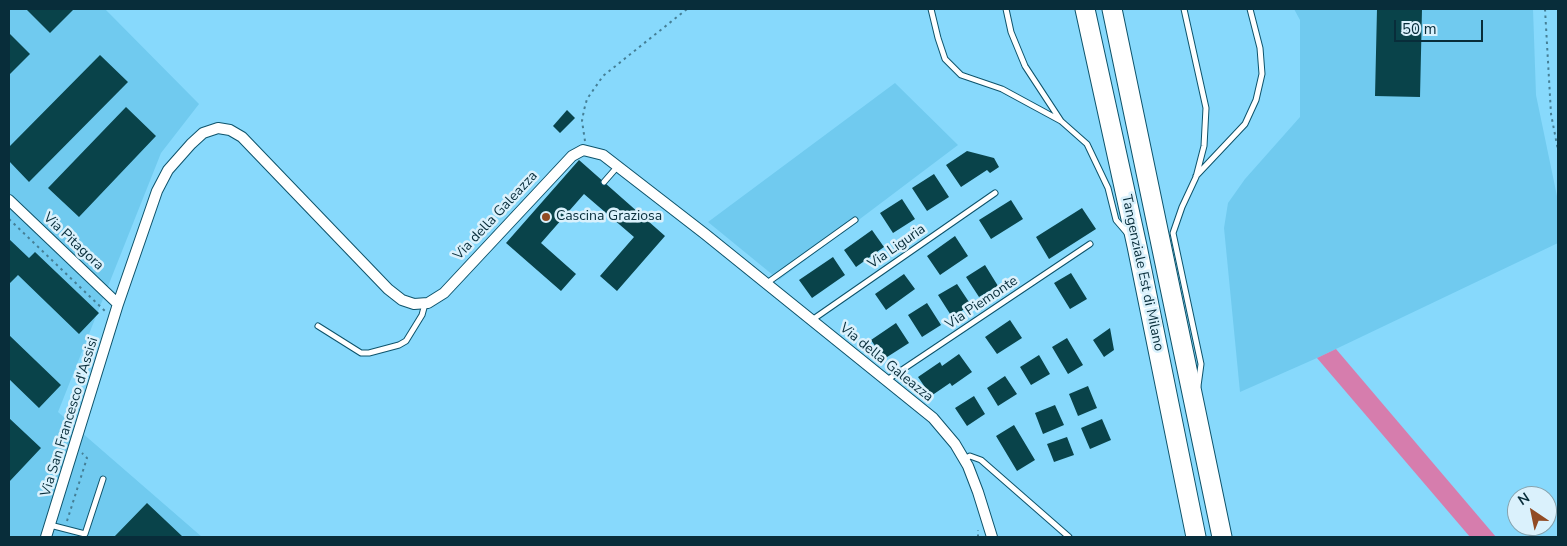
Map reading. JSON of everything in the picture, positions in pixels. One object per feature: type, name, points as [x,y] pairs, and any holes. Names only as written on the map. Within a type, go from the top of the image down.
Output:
[{"type":"highway","name":"Tangenziale Est di Milano","points":[[1085,9],[1137,246],[1196,537]]},
{"type":"highway","name":"Tangenziale Est di Milano","points":[[1112,9],[1222,537]]},
{"type":"street","points":[[118,304],[152,205],[165,174],[190,144],[206,132],[218,128],[230,130],[242,137],[392,293],[408,302],[425,304]]},
{"type":"street","name":"Via della Galeazza","points":[[425,304],[432,302],[444,292],[568,158],[578,152],[587,150],[603,155],[767,283],[933,418],[955,444],[964,459],[978,492],[992,537]]},
{"type":"street","name":"Via Pitagora","points":[[9,200],[118,304]]},
{"type":"street","name":"Via San Francesco d'Assisi","points":[[46,537],[76,446],[118,304]]},
{"type":"lane","points":[[931,9],[945,60],[961,75],[1002,89],[1061,121],[1087,144],[1108,188],[1116,220],[1137,246]]},
{"type":"lane","points":[[1006,9],[1011,32],[1025,66],[1061,121]]},
{"type":"lane","points":[[1184,9],[1206,108],[1204,146],[1196,177],[1182,207],[1173,233],[1201,364],[1196,412]]},
{"type":"lane","points":[[1196,177],[1245,124],[1256,100],[1262,74],[1260,48],[1250,9]]},
{"type":"lane","points":[[604,182],[618,166]]},
{"type":"lane","name":"Via Liguria","points":[[812,320],[995,193]]},
{"type":"lane","points":[[767,283],[855,220]]},
{"type":"lane","name":"Via Piemonte","points":[[887,381],[1090,244]]},
{"type":"lane","points":[[318,326],[361,353],[369,353],[399,345],[406,341],[422,315],[425,304]]},
{"type":"lane","points":[[964,459],[970,456],[981,460],[1069,537]]},
{"type":"lane","points":[[50,525],[85,534],[103,479]]},
{"type":"path","points":[[676,9],[680,14]]},
{"type":"path","points":[[587,150],[582,122],[587,99],[603,76],[687,9]]},
{"type":"path","points":[[1544,9],[1551,114],[1558,150]]},
{"type":"path","points":[[9,219],[114,319]]},
{"type":"path","points":[[64,528],[87,458],[76,446]]},
{"type":"shaded area","points":[[9,9],[105,9],[199,104],[161,153],[58,412],[202,537],[9,537]]},
{"type":"shaded area","points":[[1294,9],[1533,9],[1536,95],[1558,201],[1558,243],[1317,358],[1240,392],[1224,228],[1228,203],[1245,179],[1300,117],[1300,20]]},
{"type":"shaded area","points":[[895,83],[958,145],[779,280],[708,222]]},
{"type":"shaded area","points":[[1336,349],[1496,537],[1470,537],[1317,358]]},
{"type":"building","points":[[26,9],[74,9],[50,33]]},
{"type":"building","points":[[1377,9],[1422,9],[1420,97],[1375,96]]},
{"type":"building","points":[[9,33],[30,54],[9,75]]},
{"type":"building","points":[[100,55],[128,82],[29,182],[9,161],[9,147]]},
{"type":"building","points":[[126,107],[156,136],[79,217],[48,188]]},
{"type":"building","points":[[567,110],[575,118],[560,133],[553,126]]},
{"type":"building","points":[[967,151],[994,158],[999,167],[990,173],[987,170],[961,187],[946,165]]},
{"type":"building","name":"Cascina Graziosa","points":[[579,160],[665,236],[617,291],[600,276],[634,237],[584,194],[541,243],[576,274],[561,291],[506,243]]},
{"type":"building","points":[[934,174],[949,197],[927,211],[912,188]]},
{"type":"building","points":[[902,199],[915,219],[893,233],[880,213]]},
{"type":"building","points":[[1011,200],[1023,219],[991,239],[979,220]]},
{"type":"building","points":[[1082,208],[1096,229],[1049,259],[1036,237]]},
{"type":"building","points":[[872,230],[884,247],[856,267],[844,250]]},
{"type":"building","points":[[955,236],[968,256],[940,275],[927,256]]},
{"type":"building","points":[[9,239],[29,258],[35,252],[99,313],[79,334],[18,275],[9,284]]},
{"type":"building","points":[[833,257],[845,275],[812,298],[799,280]]},
{"type":"building","points":[[985,265],[998,286],[979,297],[966,277]]},
{"type":"building","points":[[1071,273],[1087,299],[1070,309],[1054,283]]},
{"type":"building","points":[[904,274],[915,289],[886,310],[875,294]]},
{"type":"building","points":[[957,284],[971,305],[952,317],[938,295]]},
{"type":"building","points":[[927,303],[941,325],[922,337],[908,315]]},
{"type":"building","points":[[1010,320],[1022,338],[997,354],[985,337]]},
{"type":"building","points":[[896,323],[909,343],[884,359],[871,340]]},
{"type":"building","points":[[1110,328],[1114,350],[1104,357],[1093,340]]},
{"type":"building","points":[[9,335],[61,385],[39,408],[9,379]]},
{"type":"building","points":[[1067,338],[1083,365],[1068,374],[1052,347]]},
{"type":"building","points":[[959,354],[972,372],[952,386],[950,383],[931,396],[918,377],[940,362],[942,366]]},
{"type":"building","points":[[1039,355],[1050,374],[1031,385],[1020,367]]},
{"type":"building","points":[[1005,376],[1017,394],[998,406],[987,388]]},
{"type":"building","points":[[1088,386],[1097,408],[1078,416],[1069,394]]},
{"type":"building","points":[[974,396],[985,414],[967,426],[955,408]]},
{"type":"building","points":[[1055,405],[1064,425],[1043,434],[1035,413]]},
{"type":"building","points":[[9,418],[41,448],[9,482]]},
{"type":"building","points":[[1102,419],[1111,440],[1090,449],[1081,428]]},
{"type":"building","points":[[1014,425],[1035,460],[1017,471],[996,436]]},
{"type":"building","points":[[1067,437],[1074,455],[1054,462],[1047,444]]},
{"type":"building","points":[[147,503],[183,537],[114,537]]},
{"type":"place","name":"Cascina Graziosa","points":[[546,217]]}]
